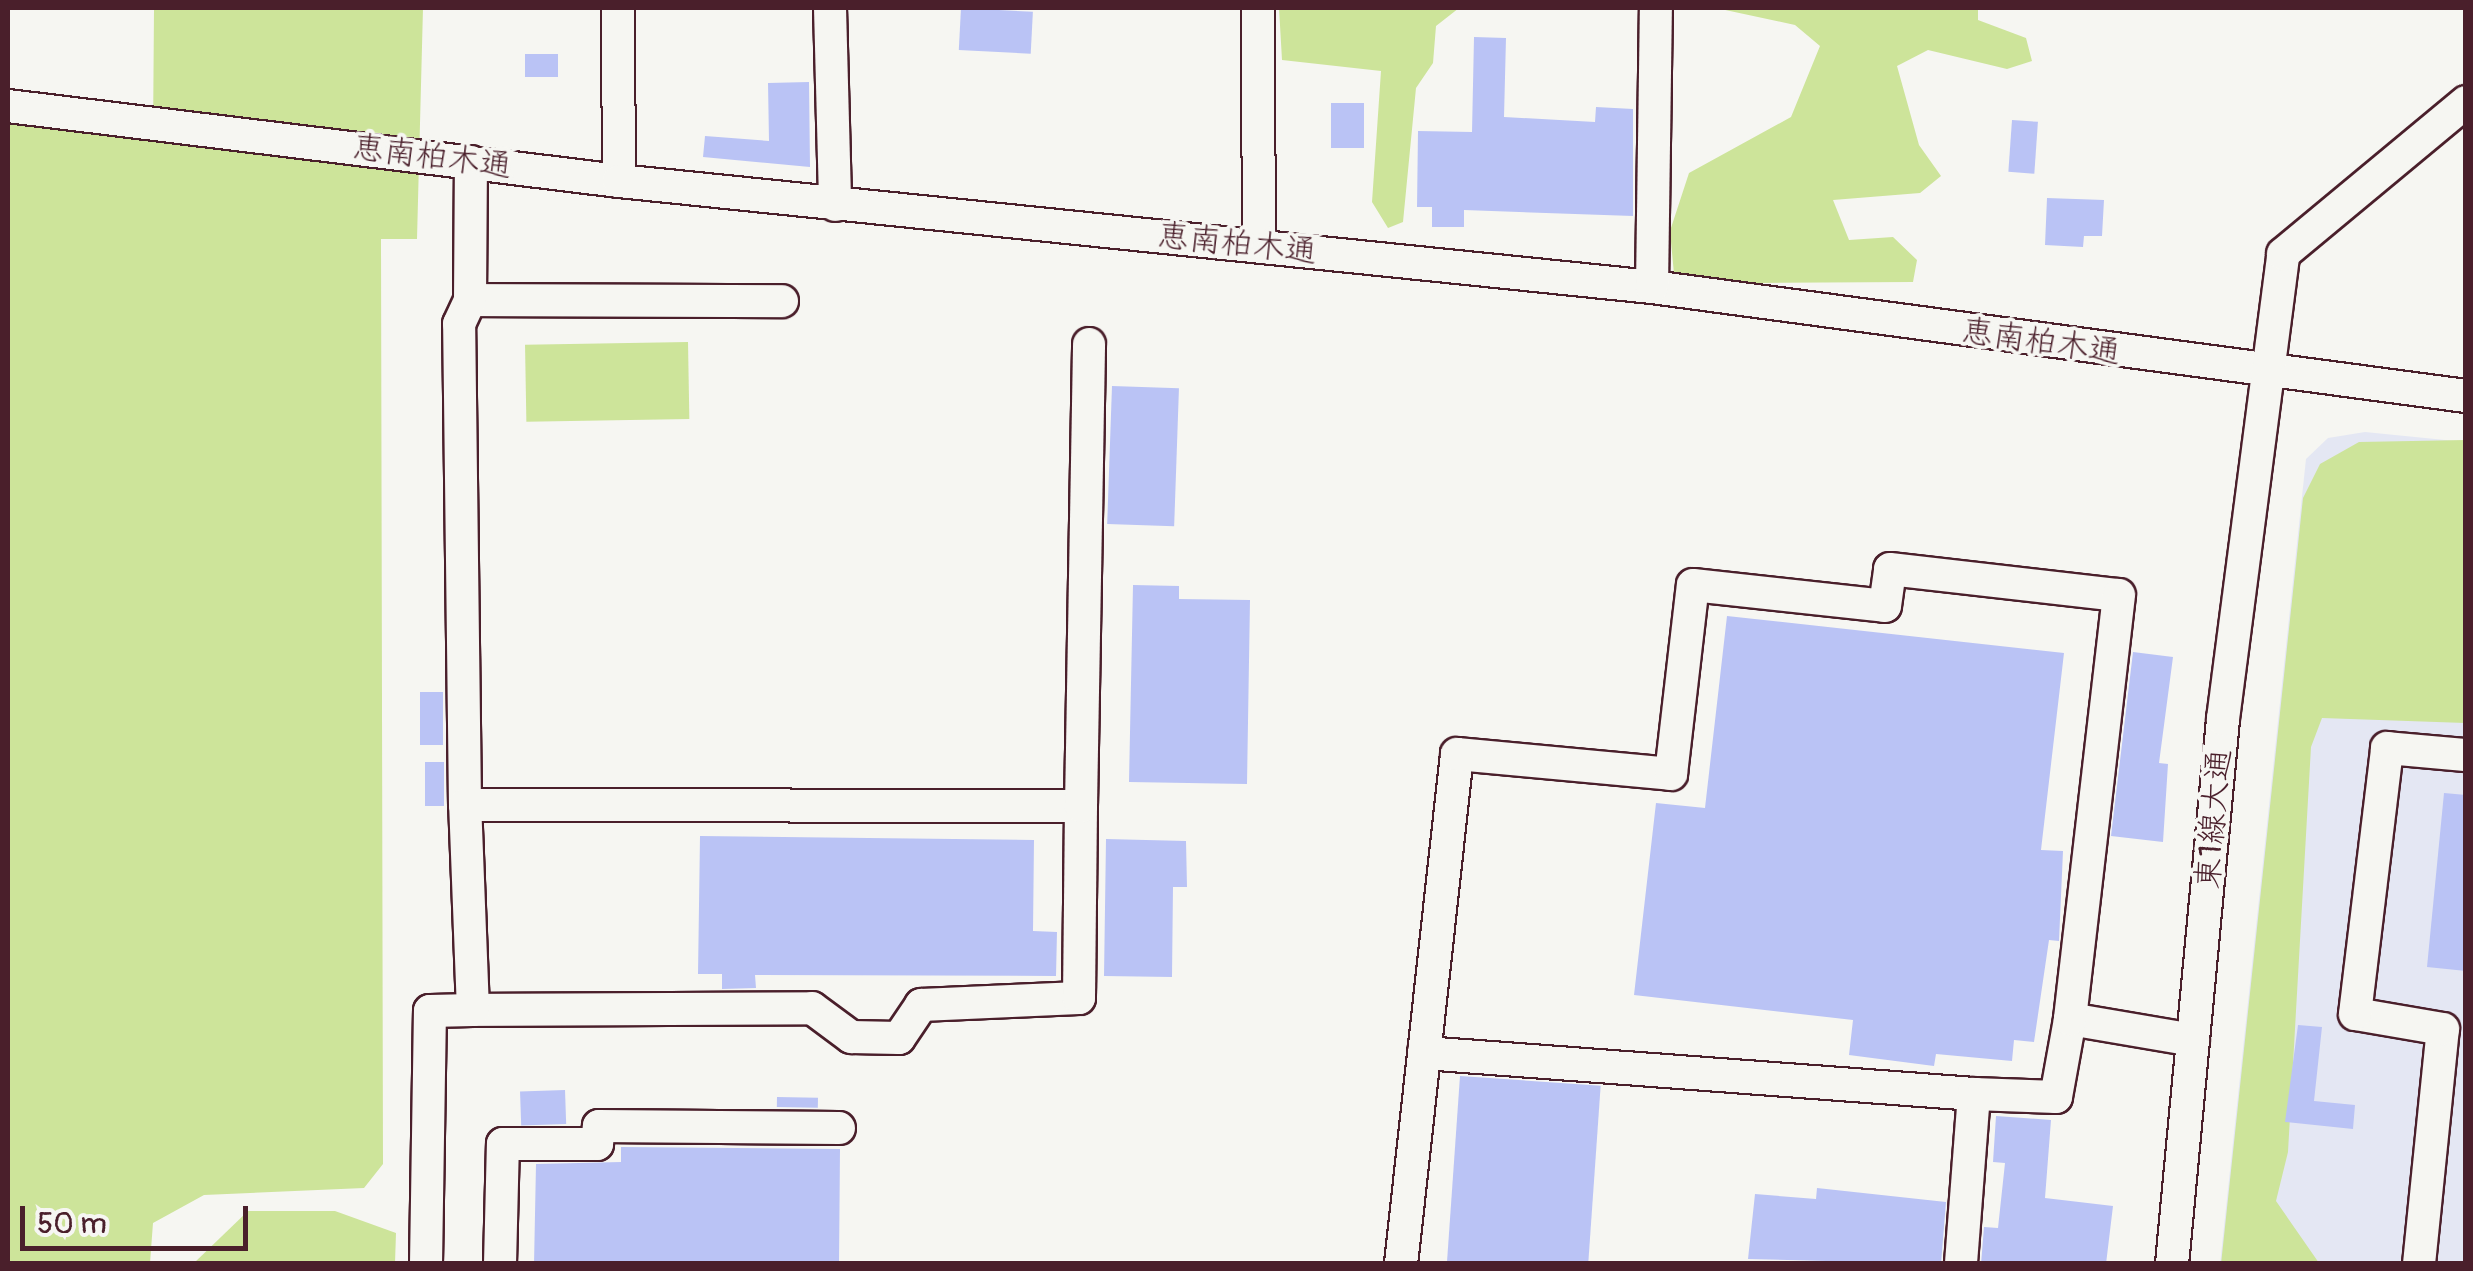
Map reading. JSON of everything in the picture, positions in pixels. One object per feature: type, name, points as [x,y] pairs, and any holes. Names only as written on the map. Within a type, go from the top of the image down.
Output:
[{"type":"street","points":[[618,8],[618,181]]},
{"type":"street","points":[[830,8],[835,205]]},
{"type":"street","points":[[1258,8],[1258,246]]},
{"type":"street","points":[[1652,286],[1656,8]]},
{"type":"street","name":"東1線大通","points":[[2172,1264],[2223,719],[2272,376],[2284,254],[2466,102]]},
{"type":"street","name":"恵南柏木通","points":[[8,106],[835,205],[1652,286],[2272,376],[2466,396]]},
{"type":"street","points":[[472,162],[470,300],[459,324],[466,806],[474,1010]]},
{"type":"street","points":[[470,300],[782,301]]},
{"type":"street","points":[[426,1264],[430,1012],[812,1008],[851,1036],[899,1038],[922,1005],[1079,998],[1089,344]]},
{"type":"street","points":[[1401,1264],[1424,1053],[1457,754],[1671,774],[1693,585],[1885,606],[1890,569],[2119,595],[2070,1020],[2056,1096],[1974,1094],[1424,1053]]},
{"type":"street","points":[[2420,1264],[2442,1029],[2355,1014],[2387,748],[2466,755]]},
{"type":"street","points":[[466,806],[1080,806]]},
{"type":"street","points":[[2070,1020],[2193,1040]]},
{"type":"street","points":[[1961,1264],[1974,1094]]},
{"type":"street","points":[[500,1264],[503,1144],[597,1144],[598,1126],[839,1128]]},
{"type":"shaded area","points":[[2365,432],[2465,442],[2465,1263],[2220,1264],[2306,459],[2328,438]]},
{"type":"green space","points":[[154,8],[423,8],[417,239],[381,239],[383,1164],[364,1188],[204,1195],[153,1223],[150,1263],[8,1264],[8,122],[153,137]]},
{"type":"green space","points":[[1279,8],[1459,8],[1436,26],[1433,63],[1416,88],[1403,222],[1388,228],[1372,202],[1381,71],[1282,60]]},
{"type":"green space","points":[[1716,8],[1978,8],[1978,20],[2026,38],[2032,61],[2007,69],[1928,50],[1897,66],[1919,145],[1941,176],[1920,193],[1833,200],[1849,240],[1893,237],[1917,260],[1913,282],[1757,283],[1674,274],[1670,231],[1689,173],[1791,117],[1820,46],[1795,25]]},
{"type":"green space","points":[[688,342],[689,419],[526,422],[525,345]]},
{"type":"green space","points":[[2465,440],[2465,723],[2322,718],[2311,747],[2288,1152],[2276,1201],[2319,1263],[2221,1264],[2303,498],[2320,464],[2359,442]]},
{"type":"green space","points":[[248,1211],[335,1211],[396,1233],[395,1263],[194,1263]]},
{"type":"building","points":[[961,8],[1033,12],[1031,54],[959,50]]},
{"type":"building","points":[[1474,37],[1506,38],[1504,117],[1595,122],[1596,107],[1633,109],[1633,216],[1464,210],[1464,227],[1432,227],[1432,207],[1417,207],[1418,131],[1472,132]]},
{"type":"building","points":[[525,54],[558,54],[558,77],[525,77]]},
{"type":"building","points":[[809,82],[810,167],[703,157],[705,136],[769,141],[768,83]]},
{"type":"building","points":[[1331,103],[1364,103],[1364,148],[1331,148]]},
{"type":"building","points":[[2012,120],[2038,122],[2034,174],[2008,172]]},
{"type":"building","points":[[2047,198],[2104,200],[2102,236],[2084,236],[2083,247],[2045,245]]},
{"type":"building","points":[[1112,386],[1179,388],[1174,526],[1107,524]]},
{"type":"building","points":[[1133,585],[1179,586],[1179,599],[1250,600],[1247,784],[1129,782]]},
{"type":"building","points":[[1727,616],[2064,653],[2041,850],[2063,851],[2059,941],[2049,940],[2034,1042],[2014,1040],[2012,1061],[1936,1054],[1934,1066],[1849,1055],[1853,1020],[1634,995],[1656,803],[1705,808]]},
{"type":"building","points":[[2133,652],[2173,657],[2159,763],[2168,764],[2163,842],[2111,836]]},
{"type":"building","points":[[420,692],[443,692],[443,745],[420,745]]},
{"type":"building","points":[[425,762],[444,762],[444,806],[425,806]]},
{"type":"building","points":[[2444,793],[2466,795],[2466,971],[2427,967]]},
{"type":"building","points":[[700,836],[1034,840],[1033,931],[1057,932],[1056,976],[755,975],[756,988],[722,989],[722,974],[698,974]]},
{"type":"building","points":[[1106,839],[1186,841],[1187,887],[1173,887],[1172,977],[1104,976]]},
{"type":"building","points":[[2298,1025],[2322,1027],[2314,1101],[2355,1105],[2353,1129],[2285,1122]]},
{"type":"building","points":[[1460,1076],[1601,1086],[1588,1264],[1447,1264]]},
{"type":"building","points":[[565,1090],[566,1124],[521,1126],[520,1092]]},
{"type":"building","points":[[777,1097],[818,1098],[818,1108],[777,1107]]},
{"type":"building","points":[[1996,1116],[2051,1120],[2045,1198],[2113,1206],[2106,1264],[1981,1264],[1984,1227],[1998,1228],[2005,1163],[1993,1162]]},
{"type":"building","points":[[621,1147],[840,1149],[839,1264],[534,1264],[536,1164],[621,1162]]},
{"type":"building","points":[[1817,1188],[1946,1202],[1941,1264],[1748,1259],[1755,1194],[1816,1199]]}]
